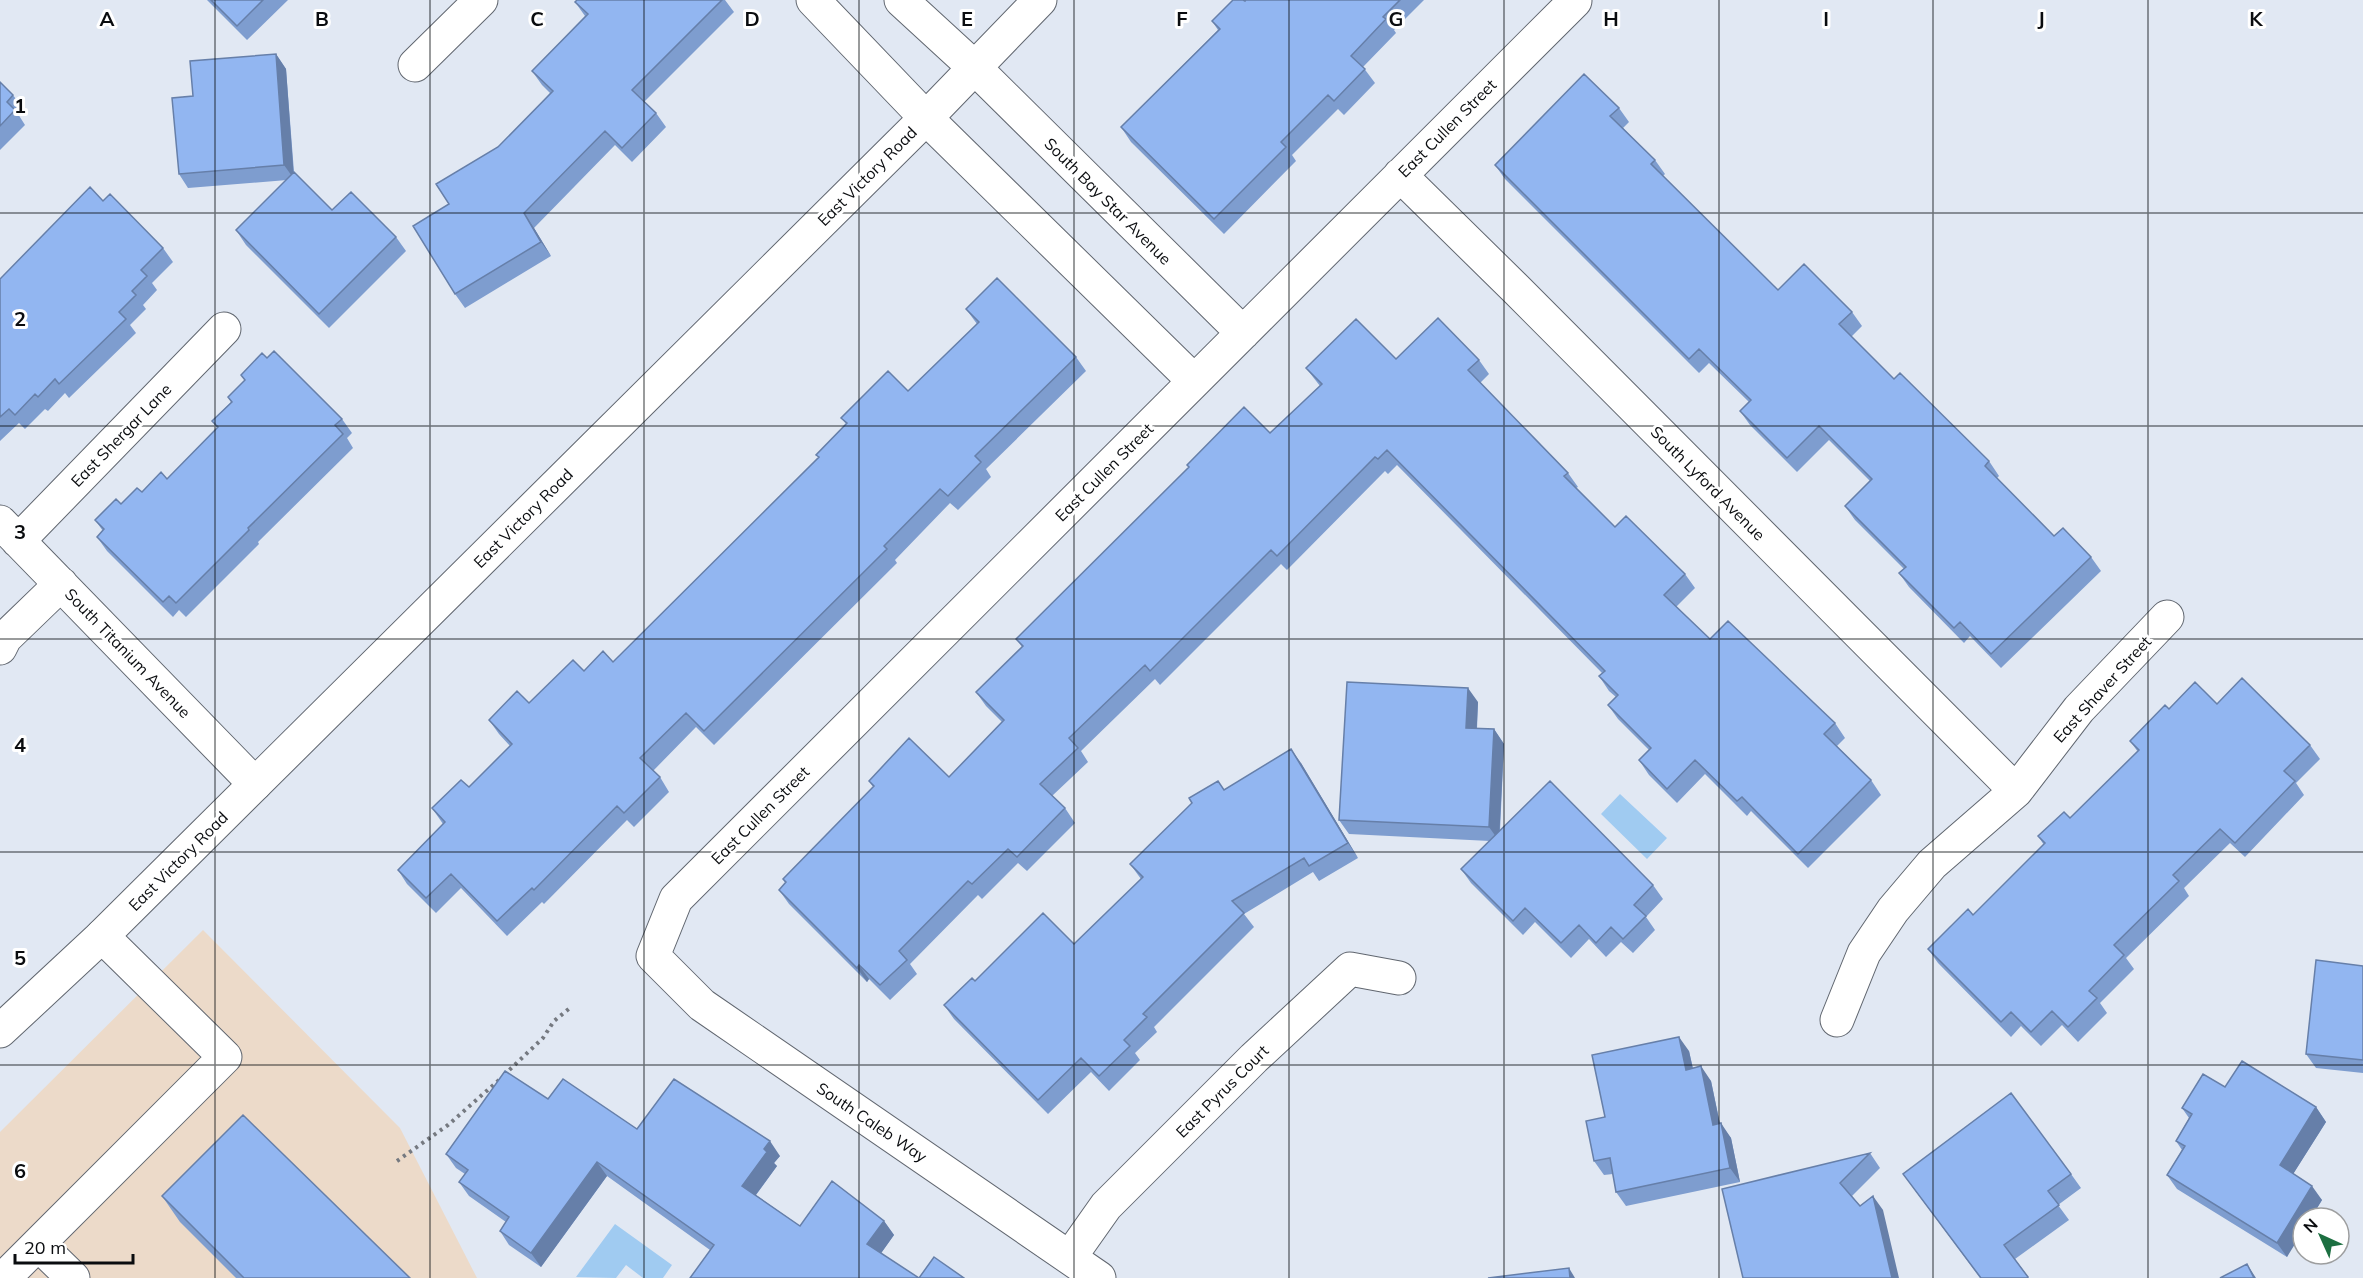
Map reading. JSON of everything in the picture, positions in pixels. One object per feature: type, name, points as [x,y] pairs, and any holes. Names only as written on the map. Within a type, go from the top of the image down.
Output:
[{"type":"street","points":[[415,65],[481,0]]},
{"type":"street","points":[[813,0],[926,118],[1194,381]]},
{"type":"street","name":"South Bay Star Avenue","points":[[901,0],[975,68],[1243,333]]},
{"type":"street","name":"East Victory Road","points":[[0,1031],[102,936],[926,118],[1040,0]]},
{"type":"street","name":"East Cullen Street","points":[[653,956],[676,899],[1575,1]]},
{"type":"street","name":"South Lyford Avenue","points":[[1400,176],[1518,290],[2016,791]]},
{"type":"street","name":"East Shergar Lane","points":[[9,532],[224,329]]},
{"type":"street","name":"South Titanium Avenue","points":[[9,532],[255,784]]},
{"type":"street","points":[[0,648],[5,638],[61,584]]},
{"type":"street","name":"East Shaver Street","points":[[1837,1020],[1864,953],[1893,910],[1932,864],[2016,791],[2079,709],[2167,617]]},
{"type":"street","points":[[4,1278],[225,1057],[102,936]]},
{"type":"street","name":"South Caleb Way","points":[[653,956],[702,1005],[1099,1278]]},
{"type":"street","name":"East Pyrus Court","points":[[1070,1257],[1106,1206],[1254,1058],[1350,969],[1399,978]]},
{"type":"street","points":[[38,1244],[73,1278]]},
{"type":"path","points":[[397,1161],[448,1125],[482,1095],[526,1055],[543,1038],[554,1021],[571,1007]]},
{"type":"shaded area","points":[[203,930],[400,1128],[477,1278],[0,1278],[0,1132]]},
{"type":"water","points":[[1620,794],[1667,838],[1647,859],[1601,814]]},
{"type":"water","points":[[615,1224],[672,1265],[663,1278],[643,1278],[626,1265],[616,1278],[576,1277]]},
{"type":"building","points":[[211,0],[263,0],[237,26]]},
{"type":"building","points":[[577,0],[722,0],[632,90],[656,113],[622,148],[605,131],[524,213],[541,242],[455,294],[413,226],[449,204],[436,184],[498,147],[553,91],[532,71],[588,14],[575,2]]},
{"type":"building","points":[[1233,0],[1400,0],[1383,17],[1386,19],[1351,56],[1365,69],[1334,101],[1328,95],[1281,142],[1286,147],[1214,219],[1121,127],[1220,29],[1212,21]]},
{"type":"building","points":[[276,54],[284,165],[179,174],[172,98],[193,96],[190,61]]},
{"type":"building","points":[[1584,74],[1619,108],[1610,116],[1655,160],[1651,164],[1778,290],[1804,264],[1852,312],[1839,324],[1894,379],[1900,373],[1989,461],[1985,466],[2054,536],[2063,528],[2091,557],[1991,654],[1960,622],[1954,628],[1899,573],[1906,567],[1845,506],[1872,479],[1819,426],[1787,458],[1740,411],[1751,400],[1699,349],[1689,359],[1495,165]]},
{"type":"building","points":[[0,82],[13,95],[7,102],[15,110],[0,126]]},
{"type":"building","points":[[294,172],[332,210],[351,192],[396,237],[319,314],[236,230]]},
{"type":"building","points":[[90,187],[103,201],[110,194],[163,248],[141,270],[147,276],[132,291],[136,295],[119,312],[126,319],[59,384],[55,379],[38,397],[35,394],[15,415],[9,409],[0,417],[0,279]]},
{"type":"building","points":[[997,278],[1076,357],[975,456],[981,462],[948,496],[940,489],[884,546],[887,549],[704,731],[686,713],[640,758],[660,777],[624,813],[617,806],[534,890],[532,888],[497,921],[451,874],[426,898],[398,870],[445,822],[432,808],[461,780],[469,787],[512,744],[489,720],[517,691],[529,703],[573,660],[584,671],[603,651],[613,662],[819,457],[816,455],[847,423],[841,418],[888,371],[908,391],[979,322],[966,309]]},
{"type":"building","points":[[1438,318],[1479,360],[1468,370],[1568,473],[1564,476],[1615,527],[1626,516],[1685,574],[1664,595],[1710,639],[1728,621],[1835,723],[1824,734],[1871,780],[1798,854],[1742,797],[1737,801],[1695,760],[1667,789],[1639,760],[1651,748],[1608,705],[1618,695],[1599,676],[1605,671],[1387,450],[1378,459],[1375,457],[1277,556],[1271,550],[1150,671],[1145,665],[1069,738],[1078,748],[1040,784],[1065,808],[1017,857],[1008,849],[972,884],[968,881],[899,951],[907,960],[880,985],[859,965],[857,968],[779,890],[786,882],[783,879],[874,786],[869,781],[909,738],[949,777],[1004,720],[976,692],[1023,646],[1016,639],[1189,467],[1187,465],[1244,407],[1270,433],[1322,384],[1306,368],[1356,319],[1396,359]]},
{"type":"building","points":[[274,351],[342,419],[335,425],[343,434],[176,603],[169,596],[163,602],[97,537],[104,529],[95,520],[116,499],[121,504],[137,488],[142,492],[161,472],[167,479],[218,427],[212,421],[232,402],[228,397],[245,380],[241,375],[262,353],[267,358]]},
{"type":"building","points":[[2242,678],[2310,745],[2284,771],[2295,781],[2235,843],[2220,829],[2173,875],[2179,881],[2114,945],[2124,955],[2089,991],[2097,998],[2068,1027],[2052,1011],[2031,1032],[2011,1012],[2001,1022],[1928,949],[1968,909],[1973,915],[2045,843],[2038,836],[2064,812],[2070,818],[2139,750],[2130,741],[2165,705],[2169,709],[2195,682],[2217,704]]},
{"type":"building","points":[[1347,682],[1468,688],[1466,728],[1494,729],[1489,827],[1339,820]]},
{"type":"building","points":[[1291,749],[1348,843],[1309,866],[1304,858],[1232,901],[1244,913],[1143,1014],[1147,1017],[1124,1040],[1130,1046],[1099,1076],[1081,1058],[1038,1100],[944,1005],[972,978],[975,981],[1043,913],[1074,944],[1143,877],[1130,864],[1192,803],[1189,798],[1218,781],[1224,790]]},
{"type":"building","points":[[1550,781],[1653,885],[1634,905],[1646,916],[1623,939],[1611,927],[1596,943],[1579,925],[1561,943],[1525,908],[1513,921],[1461,869]]},
{"type":"building","points":[[2316,960],[2363,966],[2363,1060],[2306,1054]]},
{"type":"building","points":[[1679,1037],[1686,1070],[1701,1066],[1713,1125],[1721,1123],[1730,1168],[1616,1192],[1610,1158],[1594,1161],[1586,1121],[1605,1117],[1592,1055]]},
{"type":"building","points":[[2242,1061],[2316,1107],[2280,1165],[2312,1186],[2300,1206],[2291,1206],[2291,1220],[2277,1243],[2167,1175],[2185,1146],[2176,1141],[2192,1114],[2182,1108],[2203,1074],[2225,1087]]},
{"type":"building","points":[[505,1071],[548,1099],[563,1079],[637,1129],[674,1079],[770,1141],[764,1149],[767,1152],[742,1186],[800,1226],[832,1181],[884,1221],[867,1244],[919,1278],[690,1278],[714,1245],[597,1162],[531,1253],[500,1231],[509,1217],[459,1182],[468,1170],[446,1154]]},
{"type":"building","points":[[2011,1093],[2071,1174],[2048,1191],[2059,1205],[2004,1245],[2028,1277],[1981,1278],[1903,1174]]},
{"type":"building","points":[[243,1115],[410,1278],[244,1278],[162,1196]]},
{"type":"building","points":[[1870,1153],[1840,1183],[1860,1206],[1873,1196],[1892,1278],[1743,1278],[1722,1189]]},
{"type":"building","points":[[934,1257],[964,1278],[919,1278]]},
{"type":"building","points":[[2247,1264],[2254,1278],[2220,1278]]},
{"type":"building","points":[[1569,1268],[1570,1278],[1488,1278]]}]
